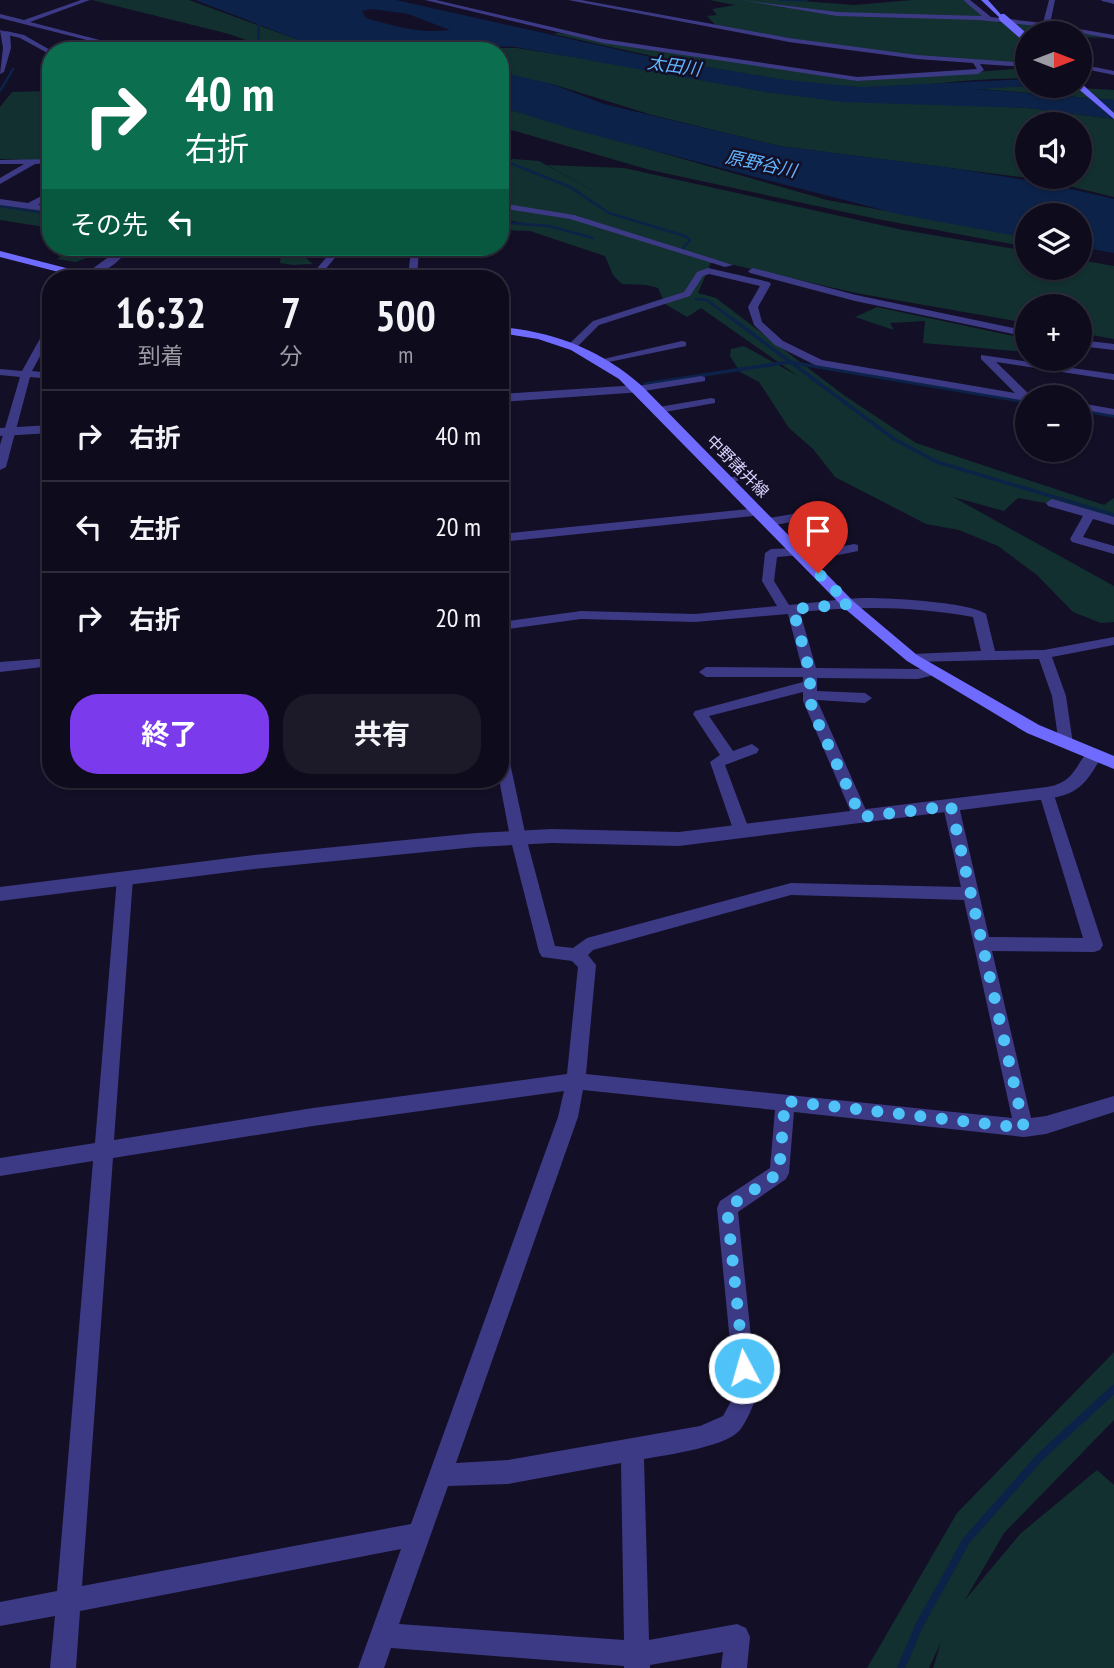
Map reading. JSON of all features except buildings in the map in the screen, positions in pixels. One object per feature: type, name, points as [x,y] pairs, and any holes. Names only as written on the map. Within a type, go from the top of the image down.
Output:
[{"type":"main road","points":[[984,0],[1015,28]]},
{"type":"main road","points":[[1092,98],[1114,117]]},
{"type":"main road","points":[[0,254],[61,270]]},
{"type":"main road","name":"中野諸井線","points":[[509,331],[543,336],[573,345],[604,360],[638,389],[849,604],[912,658],[1033,729],[1114,764]]},
{"type":"street","points":[[0,25],[26,21],[87,0]]},
{"type":"street","points":[[428,0],[603,41],[857,79],[978,72],[981,70],[976,63]]},
{"type":"street","points":[[570,0],[588,1],[789,40],[976,63],[1015,65]]},
{"type":"street","points":[[744,0],[818,12],[1015,22]]},
{"type":"street","points":[[966,0],[989,19]]},
{"type":"street","points":[[1047,21],[1052,0]]},
{"type":"street","points":[[1106,0],[1114,2]]},
{"type":"street","points":[[0,16],[105,42]]},
{"type":"street","points":[[910,18],[963,26]]},
{"type":"street","points":[[1002,30],[1015,31]]},
{"type":"street","points":[[0,72],[7,48],[3,33],[22,36],[42,48]]},
{"type":"street","points":[[1092,33],[1112,37]]},
{"type":"street","points":[[1092,37],[1112,37]]},
{"type":"street","points":[[1092,68],[1114,73]]},
{"type":"street","points":[[0,182],[33,161]]},
{"type":"street","points":[[0,162],[42,161]]},
{"type":"street","points":[[30,206],[42,199]]},
{"type":"street","points":[[0,202],[42,208]]},
{"type":"street","points":[[509,207],[571,217],[660,246],[855,298],[1015,331]]},
{"type":"street","points":[[97,270],[117,256]]},
{"type":"street","points":[[320,270],[333,256]]},
{"type":"street","points":[[573,345],[597,323],[687,293],[700,274],[708,271],[766,284],[753,307],[757,323],[779,343],[819,363],[1015,395]]},
{"type":"street","points":[[0,467],[5,432],[24,374],[42,340]]},
{"type":"street","points":[[604,360],[682,344]]},
{"type":"street","points":[[1092,344],[1114,346]]},
{"type":"street","points":[[1015,386],[985,357],[1114,377]]},
{"type":"street","points":[[0,372],[42,375]]},
{"type":"street","points":[[509,397],[638,389],[701,379]]},
{"type":"street","points":[[659,410],[711,401]]},
{"type":"street","points":[[1092,409],[1114,412]]},
{"type":"street","points":[[5,432],[42,430]]},
{"type":"street","points":[[727,480],[752,475]]},
{"type":"street","points":[[1052,503],[1114,521]]},
{"type":"street","points":[[1090,514],[1076,539],[1114,550]]},
{"type":"street","points":[[509,537],[805,516]]},
{"type":"street","points":[[854,548],[800,555],[771,553],[768,582],[789,610],[810,685],[815,716],[861,817]]},
{"type":"street","points":[[509,625],[581,615],[682,618],[863,602],[940,607],[979,614],[989,655]]},
{"type":"street","points":[[912,658],[1044,654],[1114,641]]},
{"type":"street","points":[[1044,654],[1059,696],[1066,744]]},
{"type":"street","points":[[0,667],[42,663]]},
{"type":"street","points":[[730,758],[700,715],[810,685],[933,671]]},
{"type":"street","points":[[706,673],[810,685],[865,698]]},
{"type":"street","points":[[742,832],[717,762],[752,749]]},
{"type":"street","points":[[0,894],[254,862],[518,837],[679,839],[951,806],[1069,790],[1094,756]]},
{"type":"street","points":[[371,1668],[568,1117],[576,1081],[587,965],[577,954],[548,952],[508,788]]},
{"type":"street","points":[[982,944],[1094,945],[1047,793]]},
{"type":"street","points":[[951,806],[1024,1128]]},
{"type":"street","points":[[63,1668],[125,878]]},
{"type":"street","points":[[577,954],[587,945],[791,889],[971,894]]},
{"type":"street","points":[[0,1167],[313,1117],[576,1081],[1024,1128],[1046,1125],[1114,1104]]},
{"type":"street","points":[[440,1475],[508,1472],[701,1437],[731,1424],[746,1395],[727,1208],[779,1173],[785,1101]]},
{"type":"street","points":[[632,1450],[638,1661]]},
{"type":"street","points":[[0,1614],[419,1534]]},
{"type":"street","points":[[383,1635],[638,1661],[737,1637],[734,1668]]},
{"type":"green space","points":[[92,0],[189,0],[304,42],[251,42]]},
{"type":"green space","points":[[709,0],[790,0],[854,5],[912,0],[963,0],[1000,23],[1015,21],[1015,66],[902,54],[718,28],[707,16],[717,15],[712,9],[735,5]]},
{"type":"green space","points":[[553,34],[858,81],[1015,69],[1015,79],[878,87],[818,84],[704,66]]},
{"type":"green space","points":[[509,48],[654,70],[766,92],[1059,112],[1015,112],[1015,176],[780,146],[652,115],[509,73]]},
{"type":"green space","points":[[1015,87],[1015,92],[968,88]]},
{"type":"green space","points":[[1092,89],[1114,90],[1114,100],[1090,98],[1092,98]]},
{"type":"green space","points":[[42,91],[42,161],[0,159],[0,107],[12,92]]},
{"type":"green space","points":[[509,110],[827,200],[1015,235],[1015,245],[877,219],[650,170],[509,129]]},
{"type":"green space","points":[[1092,116],[1114,119],[1114,197],[1081,189],[1092,189]]},
{"type":"green space","points":[[513,159],[539,161],[621,206],[547,165],[624,168],[903,230],[1015,249],[1015,280],[1092,280],[1092,262],[1114,266],[1114,339],[1092,335],[1092,294],[1015,294],[1015,321],[856,293],[712,260],[698,293],[716,298],[845,396],[916,443],[1104,505],[1114,498],[1114,521],[1061,506],[1018,498],[1004,511],[953,497],[1114,586],[1114,622],[1101,623],[1073,612],[1037,575],[998,546],[959,530],[926,524],[835,477],[813,449],[789,428],[759,382],[740,372],[730,356],[731,349],[744,346],[798,376],[701,308],[687,317],[665,304],[658,288],[622,284],[613,275],[605,256],[530,231],[509,230],[509,223],[529,224],[509,220],[509,160]]},
{"type":"green space","points":[[0,206],[42,210],[42,227],[0,220]]},
{"type":"green space","points":[[61,256],[92,256],[76,262],[57,259]]},
{"type":"green space","points":[[230,256],[268,256],[242,258]]},
{"type":"green space","points":[[281,256],[304,256],[313,264],[293,265],[280,263]]},
{"type":"green space","points":[[877,307],[1015,336],[1015,351],[923,343],[925,321],[890,323],[894,330],[855,317]]},
{"type":"green space","points":[[1114,1352],[1114,1420],[1004,1533],[965,1600],[1020,1534],[1097,1470],[1114,1485],[1114,1668],[933,1668],[941,1642],[929,1668],[867,1668],[957,1513]]},
{"type":"water","name":"太田川","points":[[195,0],[396,0],[664,60],[787,80],[860,87],[1015,80],[1015,87],[977,89],[1015,92],[1015,98],[1114,100],[1114,119],[1092,116],[1092,112],[841,102],[766,92],[509,47],[509,42],[304,42]],"holes":[[[372,9],[408,14],[450,30],[429,31],[366,18],[362,11]]]},
{"type":"water","name":"原野谷川","points":[[509,74],[552,84],[604,104],[780,146],[1015,178],[1015,189],[1071,189],[1114,199],[1114,253],[1092,249],[1092,203],[1015,203],[1015,236],[898,214],[575,130],[509,109]]},
{"type":"waterway","points":[[780,0],[807,0]]},
{"type":"waterway","points":[[258,42],[259,19]]},
{"type":"waterway","points":[[0,91],[13,69]]},
{"type":"waterway","points":[[509,163],[570,187],[609,213],[685,236],[690,240],[683,248]]},
{"type":"waterway","points":[[0,206],[42,213]]},
{"type":"waterway","points":[[509,223],[549,226],[593,238]]},
{"type":"waterway","points":[[696,299],[707,300],[736,322]]},
{"type":"waterway","points":[[734,320],[791,362]]},
{"type":"waterway","points":[[645,384],[791,362]]},
{"type":"waterway","points":[[791,362],[1015,400]]},
{"type":"waterway","points":[[791,362],[894,439],[937,462],[1114,515]]},
{"type":"waterway","points":[[1092,412],[1114,416]]},
{"type":"waterway","points":[[901,1668],[919,1626],[966,1541],[1040,1457],[1114,1389]]},
{"type":"route","points":[[744,1368],[727,1208],[779,1173],[785,1101],[1024,1128],[951,806],[861,817],[815,716],[810,701],[810,673],[793,609],[849,604],[818,573]]}]
